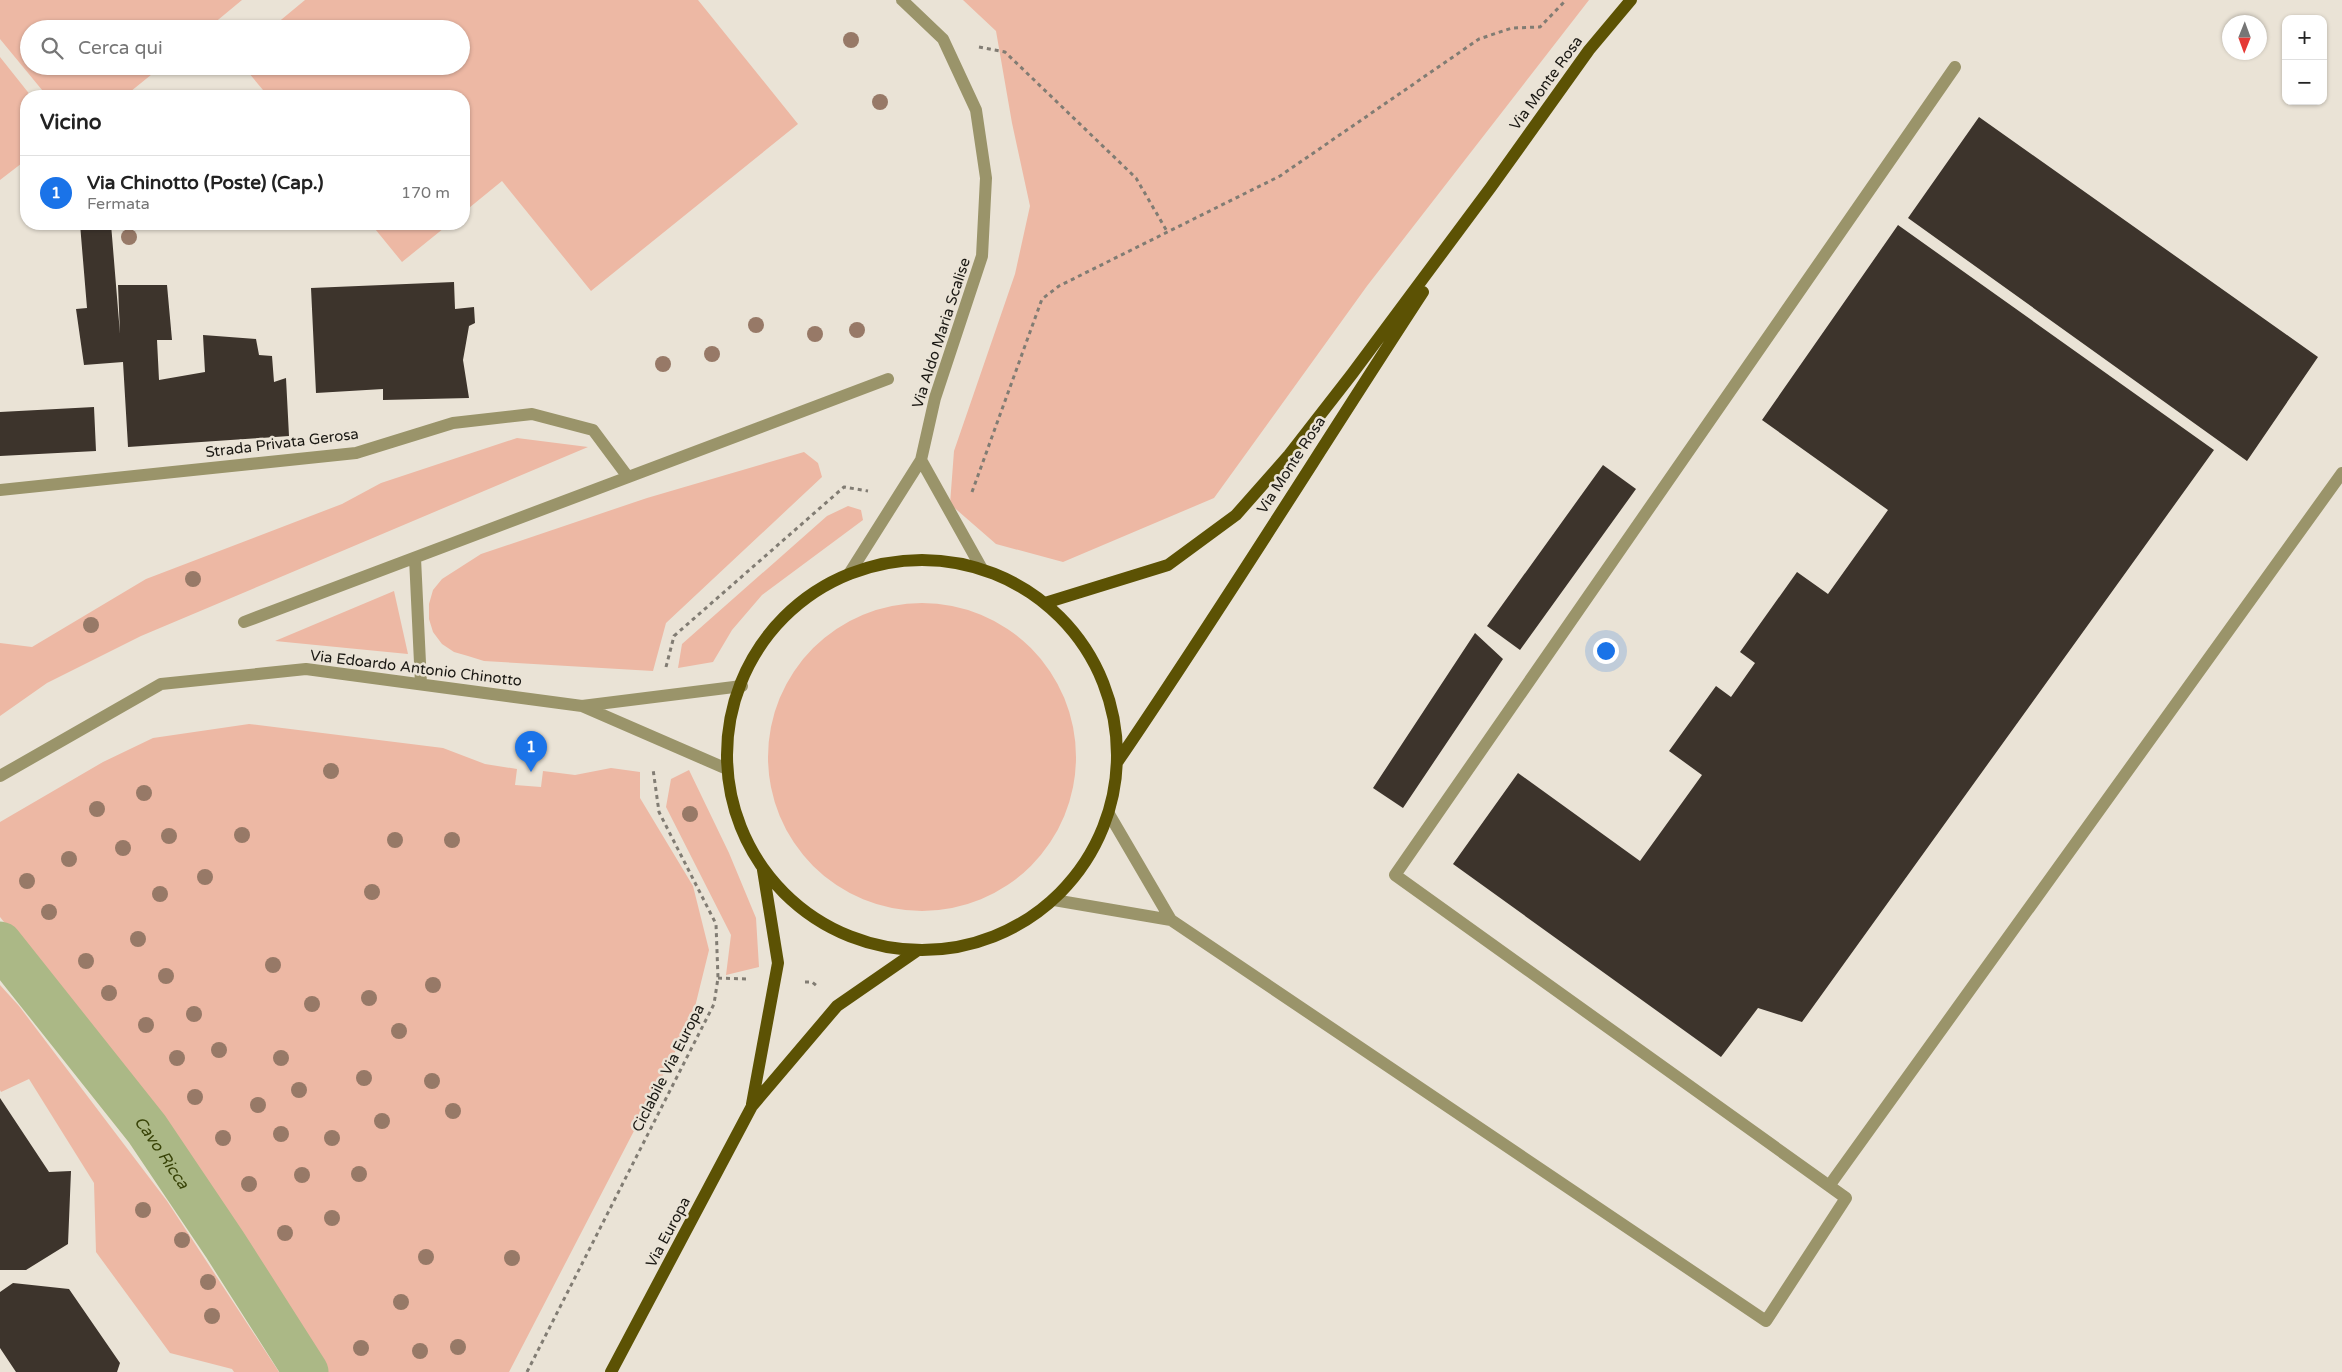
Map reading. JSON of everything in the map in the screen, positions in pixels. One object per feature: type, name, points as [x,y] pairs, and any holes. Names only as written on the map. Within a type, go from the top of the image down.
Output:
[{"type":"main road","name":"Via Monte Rosa","points":[[1046,602],[1168,565],[1236,515],[1289,455],[1329,404],[1491,187],[1589,50],[1631,0]]},
{"type":"main road","name":"Via Monte Rosa","points":[[1118,761],[1205,633],[1271,525],[1491,187]]},
{"type":"main road","points":[[938,560],[982,569],[1015,583],[1046,602],[1086,647],[1111,701],[1118,761],[1109,814],[1086,863],[1054,900],[1013,928],[967,945],[918,950],[874,944],[831,928],[794,902],[763,869],[738,821],[727,769],[730,715],[753,656],[794,607],[849,574],[892,562],[938,560]]},
{"type":"main road","name":"Via Europa","points":[[752,1106],[778,963],[763,869]]},
{"type":"main road","name":"Via Europa","points":[[611,1372],[752,1106],[837,1006],[918,950]]},
{"type":"street","name":"Via Aldo Maria Scalise","points":[[849,574],[921,460],[935,398],[982,256],[986,178],[976,110],[943,39],[902,0]]},
{"type":"street","points":[[1054,900],[1171,920],[1766,1321],[1846,1198],[1395,875],[1955,67]]},
{"type":"street","points":[[244,622],[888,379]]},
{"type":"street","name":"Strada Privata Gerosa","points":[[0,490],[356,453],[453,423],[532,414],[593,430],[628,477]]},
{"type":"street","points":[[921,460],[982,569]]},
{"type":"street","points":[[1829,1186],[2342,473]]},
{"type":"street","points":[[415,558],[421,684]]},
{"type":"street","name":"Via Edoardo Antonio Chinotto","points":[[0,776],[161,684],[306,669],[582,706],[742,686]]},
{"type":"street","name":"Via Edoardo Antonio Chinotto","points":[[582,706],[727,769]]},
{"type":"street","points":[[1109,814],[1171,920]]},
{"type":"path","points":[[969,501],[1042,299],[1059,286],[1280,176],[1480,39],[1512,28],[1540,27],[1566,0]]},
{"type":"path","points":[[943,39],[1005,52],[1136,178],[1168,233]]},
{"type":"path","points":[[664,672],[674,636],[844,487],[871,491]]},
{"type":"path","name":"Ciclabile Via Europa","points":[[527,1372],[714,1004],[718,978],[716,924],[659,812],[652,761]]},
{"type":"path","points":[[718,978],[751,979]]},
{"type":"shaded area","points":[[0,0],[242,0],[218,20],[20,20],[20,63],[0,39]]},
{"type":"shaded area","points":[[305,0],[698,0],[798,124],[591,291],[502,181],[470,207],[470,90],[263,90],[250,75],[470,75],[470,20],[281,20]]},
{"type":"shaded area","points":[[963,0],[1589,0],[1367,286],[1214,498],[1063,562],[996,544],[950,504],[954,451],[1015,274],[1030,206],[1012,123],[996,31]]},
{"type":"shaded area","points":[[0,57],[26,90],[20,90],[20,165],[0,180]]},
{"type":"shaded area","points":[[30,75],[151,75],[132,90],[42,90]]},
{"type":"shaded area","points":[[376,230],[442,230],[402,262]]},
{"type":"shaded area","points":[[517,438],[588,447],[141,636],[47,683],[0,716],[0,643],[32,647],[146,579],[342,504],[381,483]]},
{"type":"shaded area","points":[[804,452],[818,463],[822,477],[666,623],[653,671],[484,661],[454,652],[442,644],[433,632],[429,619],[429,604],[433,590],[442,579],[481,554],[647,498]]},
{"type":"shaded area","points":[[848,506],[861,510],[863,520],[762,595],[732,630],[713,662],[678,668],[682,644],[827,516]]},
{"type":"shaded area","points":[[394,591],[408,654],[275,641]]},
{"type":"shaded area","points":[[922,603],[952,606],[981,615],[1007,629],[1031,648],[1050,672],[1064,698],[1073,727],[1076,757],[1073,787],[1064,816],[1050,842],[1031,866],[1007,885],[981,899],[952,908],[922,911],[892,908],[863,899],[837,885],[813,866],[794,842],[780,816],[771,787],[768,757],[771,727],[780,698],[794,672],[813,648],[837,629],[863,615],[892,606]]},
{"type":"shaded area","points":[[249,724],[443,748],[485,764],[517,769],[515,785],[541,787],[543,771],[575,775],[611,768],[640,772],[640,798],[693,886],[709,950],[692,1019],[509,1372],[327,1372],[262,1268],[120,1068],[0,917],[0,822],[103,762],[153,738]]},
{"type":"shaded area","points":[[689,770],[729,853],[756,918],[759,967],[726,975],[731,935],[666,807],[671,779]]},
{"type":"shaded area","points":[[0,985],[19,1006],[167,1201],[279,1372],[234,1372],[232,1369],[170,1353],[96,1252],[94,1183],[29,1079],[1,1092],[0,1090]]},
{"type":"building","points":[[1979,117],[2318,357],[2247,461],[1908,218]]},
{"type":"building","points":[[1898,225],[2214,450],[1802,1022],[1758,1008],[1721,1057],[1453,864],[1518,773],[1640,861],[1702,775],[1669,751],[1716,686],[1731,697],[1755,663],[1740,652],[1797,572],[1828,594],[1888,510],[1762,420]]},
{"type":"building","points":[[80,230],[111,230],[120,334],[118,285],[167,285],[172,340],[157,340],[159,380],[205,372],[203,335],[256,339],[259,355],[272,356],[274,382],[286,378],[289,436],[128,447],[123,362],[84,365],[76,309],[87,308]]},
{"type":"building","points":[[454,282],[455,309],[474,307],[475,323],[469,326],[463,360],[469,398],[383,400],[383,389],[316,393],[311,288]]},
{"type":"building","points":[[94,407],[96,451],[0,456],[0,412]]},
{"type":"building","points":[[1603,465],[1636,489],[1520,650],[1487,626]]},
{"type":"building","points":[[1475,633],[1503,659],[1403,808],[1373,788]]},
{"type":"building","points":[[0,1098],[49,1172],[71,1171],[68,1244],[26,1270],[0,1270]]},
{"type":"building","points":[[13,1283],[69,1289],[120,1363],[117,1372],[16,1372],[0,1348],[0,1292]]},
{"type":"waterway","name":"Cavo Ricca","points":[[0,944],[147,1129],[225,1245],[306,1372]]},
{"type":"place","name":"Via Chinotto (Poste) (Cap.)","points":[[531,772]]}]
